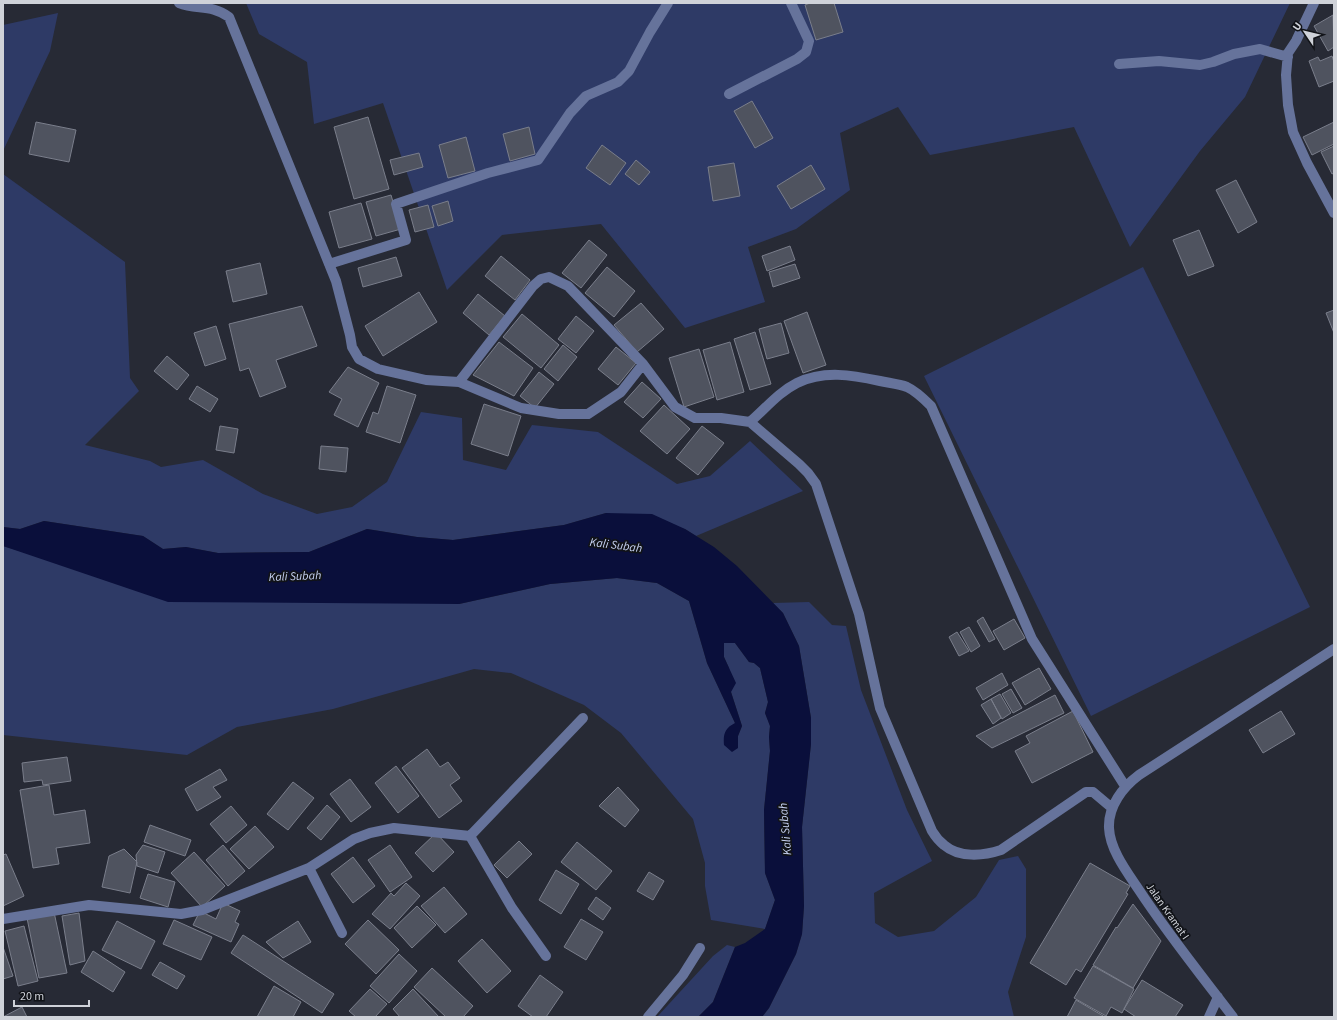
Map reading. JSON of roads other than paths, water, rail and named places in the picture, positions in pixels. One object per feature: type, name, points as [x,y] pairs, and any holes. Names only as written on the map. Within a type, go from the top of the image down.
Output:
[{"type":"street","points":[[179,3],[209,7],[221,11],[229,17],[336,281],[352,347],[359,359],[378,370],[426,380],[459,382],[521,408],[559,414],[588,414],[620,392],[643,364]]},
{"type":"street","points":[[329,264],[406,240],[396,204],[488,173],[538,160],[570,113],[586,96],[618,82],[629,71],[668,3]]},
{"type":"street","points":[[729,94],[796,59],[806,52],[809,41],[791,3]]},
{"type":"street","points":[[1314,3],[1288,57],[1286,75],[1293,132],[1307,163],[1334,213]]},
{"type":"street","points":[[1119,64],[1159,61],[1200,65],[1234,54],[1260,49],[1288,57]]},
{"type":"street","points":[[459,382],[533,286],[541,279],[549,277],[568,286],[643,364],[675,407],[695,418],[721,418],[750,422],[799,464],[816,484],[859,614],[880,708],[932,831],[944,845],[954,851],[966,854],[988,854],[1001,850],[1086,792],[1093,792],[1112,808],[1125,786],[1139,775],[1334,649]]},
{"type":"street","points":[[750,422],[781,392],[798,383],[822,374],[851,375],[907,387],[922,396],[931,406],[1032,639],[1125,786]]},
{"type":"street","points":[[470,836],[583,718]]},
{"type":"street","name":"Jalan Kramat I","points":[[1112,808],[1109,828],[1115,849],[1125,868],[1163,928],[1233,1017]]},
{"type":"street","points":[[3,919],[89,905],[181,914],[202,910],[309,868],[354,839],[370,832],[394,828],[470,836]]},
{"type":"street","points":[[470,836],[512,908],[546,956]]},
{"type":"street","points":[[309,868],[342,933]]},
{"type":"street","points":[[648,1017],[683,975],[700,948]]},
{"type":"street","points":[[1209,1017],[1218,997]]},
{"type":"water","name":"Kali Subah","points":[[606,513],[652,514],[685,529],[714,547],[737,566],[783,613],[799,646],[811,718],[811,744],[802,827],[804,906],[802,934],[796,954],[769,1008],[762,1017],[698,1017],[713,1002],[735,947],[745,943],[765,929],[775,900],[765,873],[764,810],[770,751],[770,726],[765,713],[768,702],[760,668],[754,663],[749,662],[735,643],[724,643],[724,657],[736,683],[731,692],[742,726],[738,736],[738,748],[732,752],[724,745],[724,738],[727,729],[735,723],[707,663],[689,601],[657,583],[617,578],[550,584],[459,604],[168,602],[3,546],[3,527],[20,529],[44,521],[143,536],[163,549],[186,547],[218,553],[309,552],[367,529],[417,537],[453,540],[564,525]]}]
